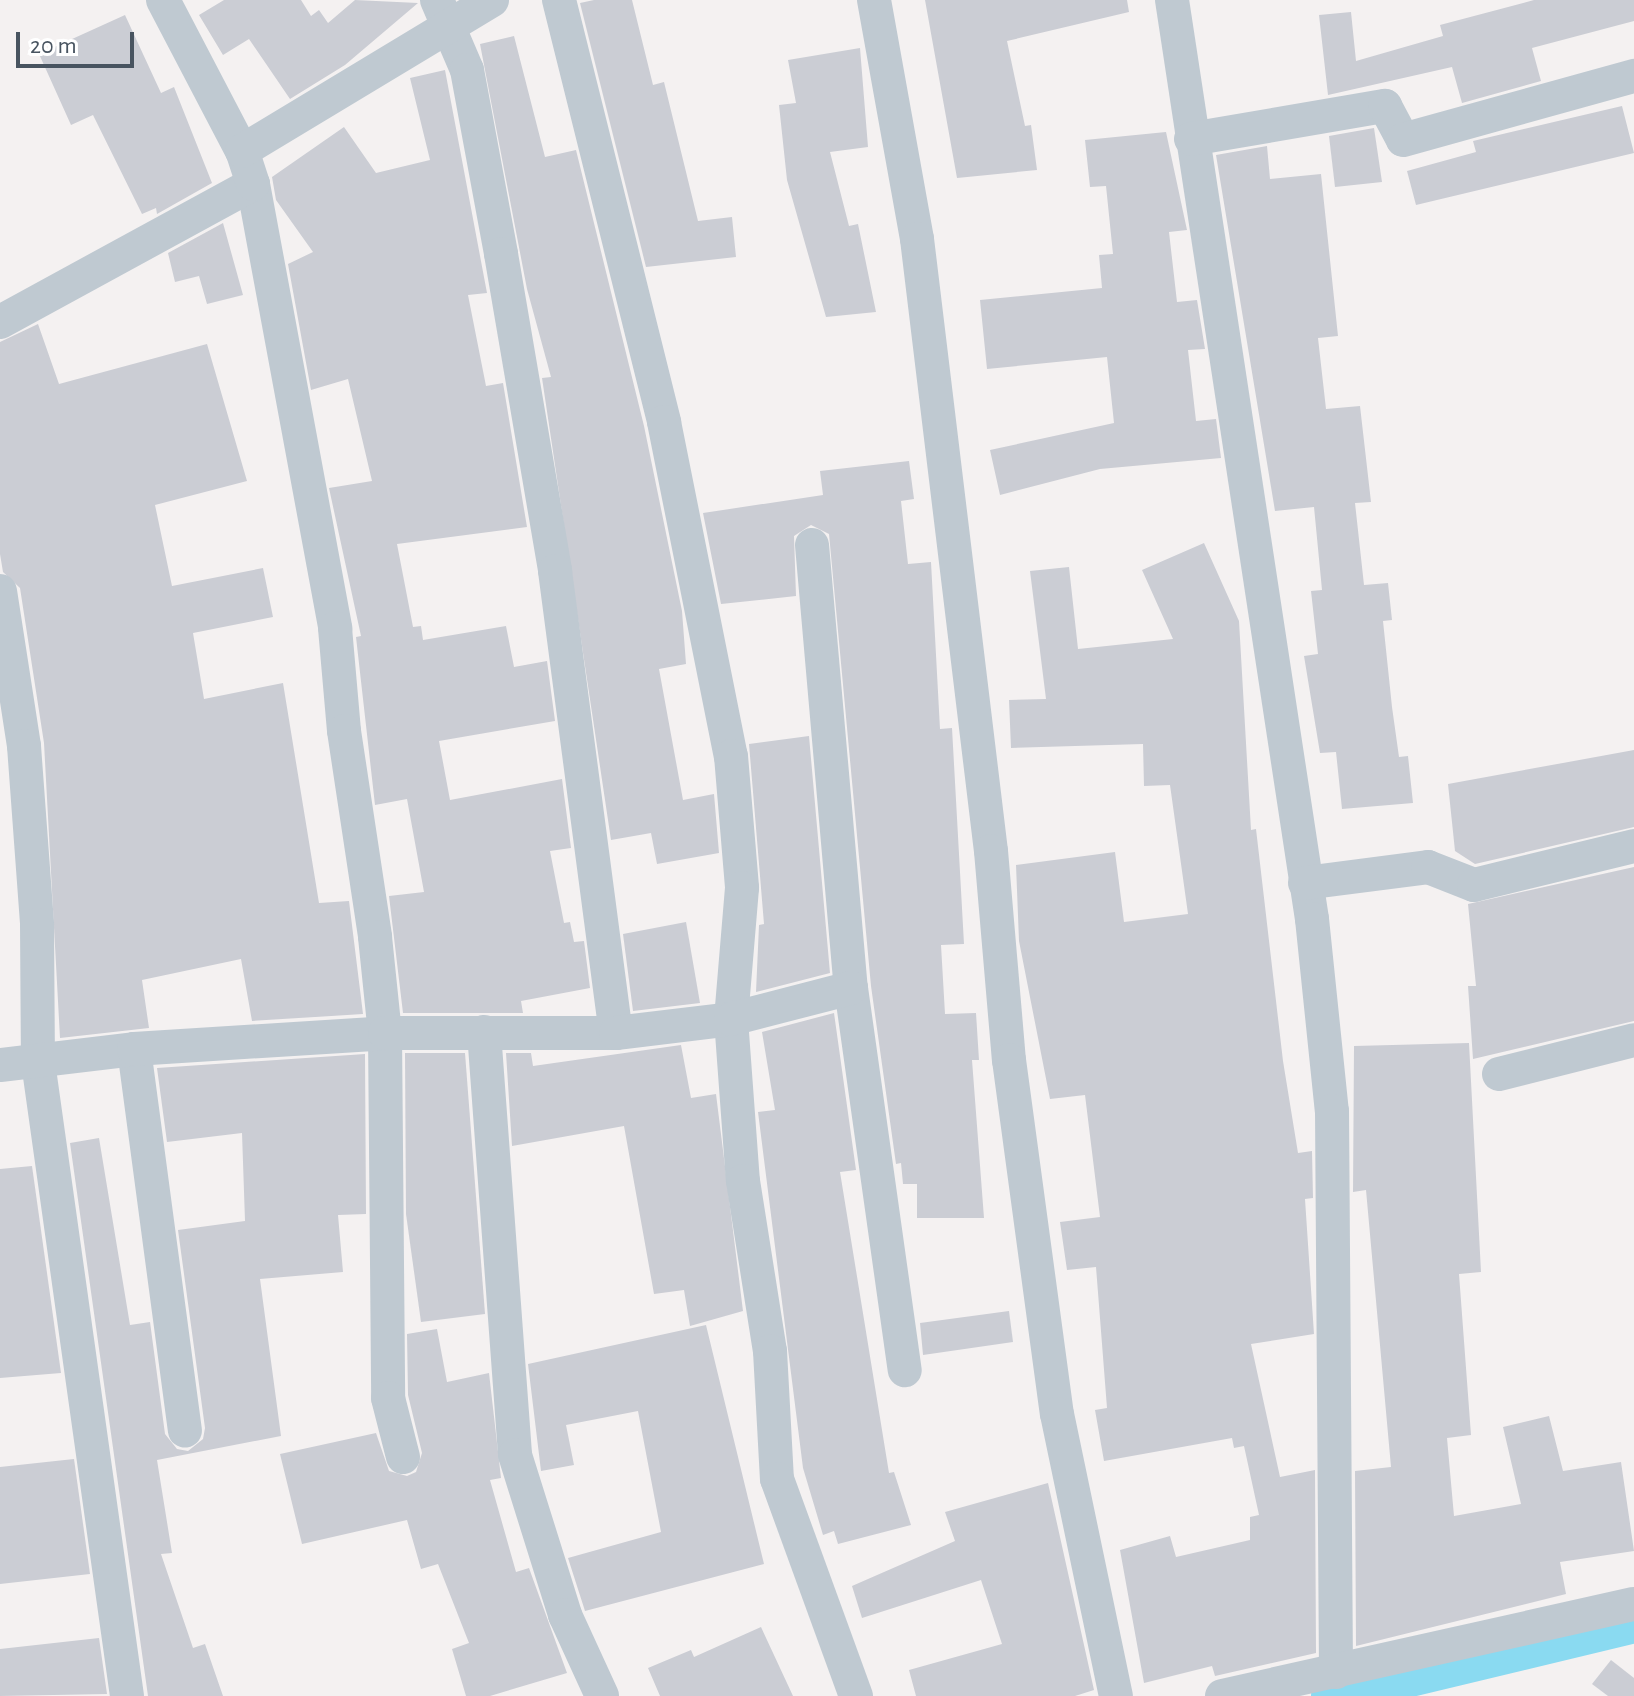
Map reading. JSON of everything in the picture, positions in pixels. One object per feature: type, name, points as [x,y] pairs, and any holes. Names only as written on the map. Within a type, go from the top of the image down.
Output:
[{"type":"street","points":[[163,0],[242,151],[253,184],[335,628],[385,1033],[386,1357],[388,1398],[403,1457]]},
{"type":"street","points":[[242,151],[445,12],[492,0]]},
{"type":"street","points":[[559,0],[664,422],[731,756],[742,888],[731,1019],[743,1181],[770,1351],[777,1479],[856,1696]]},
{"type":"street","points":[[874,0],[919,254],[991,851],[1009,1060],[1057,1414],[1116,1696]]},
{"type":"street","points":[[1172,0],[1305,883],[1332,1111],[1336,1672]]},
{"type":"street","points":[[445,12],[474,99],[555,571],[616,1033]]},
{"type":"street","points":[[1191,139],[1385,106],[1403,140],[1634,76]]},
{"type":"street","points":[[0,322],[253,184]]},
{"type":"street","points":[[812,545],[851,988],[905,1370]]},
{"type":"street","points":[[0,591],[24,746],[37,925],[38,1062],[127,1696]]},
{"type":"street","points":[[1305,883],[1428,867],[1474,885],[1634,846]]},
{"type":"street","points":[[0,1065],[134,1049],[385,1033],[616,1033],[731,1019],[851,988]]},
{"type":"street","points":[[484,1032],[515,1455],[565,1615],[602,1696]]},
{"type":"street","points":[[1499,1074],[1634,1040]]},
{"type":"street","points":[[134,1049],[185,1431]]},
{"type":"street","points":[[1222,1696],[1634,1604]]},
{"type":"building","points":[[224,0],[301,0],[311,16],[319,10],[328,23],[355,0],[418,3],[345,65],[290,99],[249,39],[223,55],[199,15]]},
{"type":"building","points":[[632,0],[653,85],[664,82],[698,221],[732,217],[736,257],[646,267],[580,3]]},
{"type":"building","points":[[925,0],[1127,0],[1129,12],[1007,41],[1025,126],[1031,125],[1037,170],[957,178]]},
{"type":"building","points":[[1534,0],[1634,0],[1634,21],[1532,48],[1541,81],[1462,103],[1452,67],[1328,95],[1319,15],[1351,12],[1356,61],[1443,36],[1440,25]]},
{"type":"building","points":[[125,15],[161,93],[174,87],[212,183],[157,214],[156,208],[142,214],[93,115],[71,125],[39,54]]},
{"type":"building","points":[[514,36],[545,157],[576,150],[644,426],[682,611],[686,664],[659,669],[683,800],[714,794],[719,853],[657,864],[651,833],[611,840],[542,378],[551,377],[527,289],[480,44]]},
{"type":"building","points":[[860,48],[868,147],[830,152],[849,226],[858,224],[876,312],[826,317],[787,180],[779,105],[796,103],[788,60]]},
{"type":"building","points":[[445,70],[487,293],[468,295],[486,386],[503,383],[527,527],[397,544],[413,627],[421,626],[423,640],[506,626],[514,667],[547,661],[555,721],[439,741],[450,800],[562,779],[571,848],[550,851],[564,923],[570,922],[574,942],[584,941],[590,988],[521,1001],[523,1013],[403,1013],[389,896],[424,892],[407,799],[375,805],[356,637],[361,636],[329,488],[372,481],[348,379],[311,390],[288,264],[313,252],[276,200],[272,177],[344,127],[376,173],[430,160],[410,78]]},
{"type":"building","points":[[1622,106],[1634,153],[1416,205],[1407,171],[1476,152],[1473,141]]},
{"type":"building","points":[[1374,128],[1382,182],[1335,187],[1329,136]]},
{"type":"building","points":[[1166,132],[1187,230],[1169,232],[1177,302],[1197,300],[1205,349],[1188,350],[1196,421],[1216,419],[1221,458],[1100,469],[1000,495],[990,450],[1114,423],[1107,357],[987,369],[980,300],[1102,288],[1099,255],[1113,254],[1106,186],[1090,187],[1085,140]]},
{"type":"building","points":[[1267,146],[1270,179],[1321,174],[1338,336],[1318,338],[1326,409],[1360,406],[1371,502],[1355,503],[1364,585],[1388,583],[1392,620],[1383,621],[1392,707],[1399,757],[1408,756],[1413,803],[1342,809],[1336,752],[1320,753],[1304,656],[1318,654],[1311,591],[1322,590],[1314,507],[1275,511],[1216,155]]},
{"type":"building","points":[[223,223],[243,295],[207,304],[199,276],[175,282],[168,253]]},
{"type":"building","points":[[38,324],[59,384],[207,344],[247,481],[155,505],[172,586],[263,568],[273,617],[193,633],[204,699],[283,683],[319,903],[349,901],[363,1014],[252,1021],[241,959],[142,980],[149,1028],[60,1038],[44,743],[20,588],[3,572],[0,554],[0,342]]},
{"type":"building","points":[[909,461],[914,499],[901,501],[908,564],[931,562],[940,729],[952,728],[964,944],[941,945],[945,1014],[976,1013],[979,1060],[972,1060],[984,1218],[917,1218],[917,1184],[903,1184],[901,1163],[896,1164],[871,986],[829,534],[811,525],[794,536],[796,596],[721,604],[703,513],[823,495],[820,471]]},
{"type":"building","points":[[1204,543],[1239,621],[1251,830],[1256,829],[1283,1061],[1298,1153],[1312,1151],[1313,1198],[1305,1199],[1314,1334],[1251,1344],[1280,1477],[1315,1470],[1316,1653],[1215,1676],[1212,1666],[1144,1683],[1120,1550],[1170,1536],[1176,1557],[1250,1540],[1250,1517],[1259,1515],[1244,1446],[1234,1448],[1232,1438],[1104,1461],[1095,1410],[1107,1408],[1096,1267],[1067,1270],[1060,1222],[1100,1217],[1085,1095],[1050,1099],[1019,941],[1016,865],[1115,852],[1124,922],[1188,914],[1170,785],[1144,786],[1143,744],[1011,748],[1009,700],[1046,699],[1030,571],[1069,567],[1078,649],[1173,639],[1142,570]]},
{"type":"building","points":[[809,736],[830,973],[756,992],[759,925],[764,924],[749,744]]},
{"type":"building","points":[[1634,750],[1634,827],[1475,864],[1455,851],[1448,784]]},
{"type":"building","points":[[1634,867],[1634,1021],[1473,1059],[1468,986],[1476,986],[1468,904]]},
{"type":"building","points":[[686,922],[700,1003],[633,1011],[623,934]]},
{"type":"building","points":[[834,1013],[856,1170],[840,1172],[889,1473],[894,1472],[911,1525],[838,1544],[834,1531],[823,1535],[803,1468],[758,1112],[775,1110],[762,1032]]},
{"type":"building","points":[[1469,1043],[1481,1272],[1459,1274],[1471,1435],[1447,1438],[1454,1516],[1521,1504],[1503,1427],[1549,1416],[1563,1471],[1621,1462],[1634,1551],[1560,1562],[1566,1594],[1356,1646],[1355,1471],[1391,1467],[1366,1190],[1353,1192],[1354,1046]]},
{"type":"building","points":[[681,1045],[691,1098],[716,1094],[743,1311],[690,1326],[684,1290],[654,1294],[624,1126],[512,1146],[506,1053],[531,1053],[533,1066]]},
{"type":"building","points":[[405,1053],[465,1053],[485,1314],[421,1322],[406,1214]]},
{"type":"building","points":[[365,1054],[366,1214],[338,1215],[343,1272],[260,1279],[281,1436],[157,1460],[172,1553],[161,1554],[193,1648],[205,1644],[223,1696],[148,1696],[70,1143],[99,1138],[130,1325],[150,1322],[165,1434],[177,1449],[188,1451],[203,1439],[205,1428],[178,1230],[245,1221],[242,1133],[167,1142],[157,1068]]},
{"type":"building","points":[[32,1166],[61,1373],[0,1378],[0,1169]]},
{"type":"building","points":[[1009,1311],[1013,1342],[923,1355],[920,1323]]},
{"type":"building","points":[[706,1325],[764,1564],[585,1611],[568,1558],[661,1532],[638,1411],[566,1425],[574,1465],[541,1471],[528,1364]]},
{"type":"building","points":[[437,1329],[447,1382],[489,1373],[501,1478],[490,1480],[516,1572],[529,1568],[567,1673],[490,1696],[466,1696],[452,1649],[469,1643],[438,1564],[421,1569],[407,1520],[302,1544],[280,1454],[376,1433],[389,1471],[407,1476],[416,1472],[422,1453],[408,1395],[407,1334]]},
{"type":"building","points":[[74,1459],[90,1574],[0,1584],[0,1467]]},
{"type":"building","points":[[1048,1483],[1094,1690],[1075,1696],[916,1696],[909,1670],[1002,1644],[981,1580],[862,1618],[852,1586],[955,1541],[945,1512]]},
{"type":"building","points":[[761,1627],[793,1696],[660,1696],[648,1668],[691,1650],[694,1657]]},
{"type":"building","points":[[99,1638],[107,1694],[0,1696],[0,1649]]},
{"type":"building","points":[[1611,1660],[1634,1678],[1634,1696],[1608,1696],[1592,1684]]},
{"type":"waterway","points":[[1331,1696],[1634,1623]]}]
